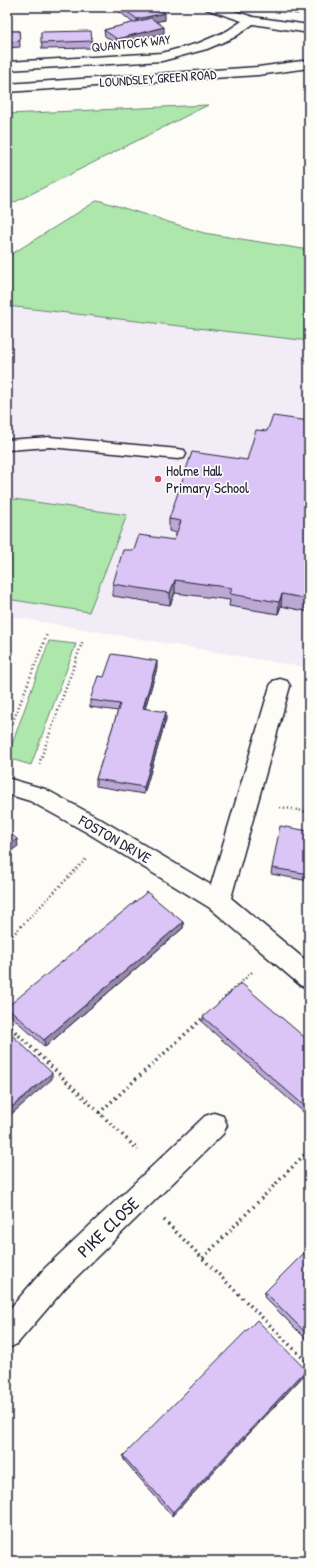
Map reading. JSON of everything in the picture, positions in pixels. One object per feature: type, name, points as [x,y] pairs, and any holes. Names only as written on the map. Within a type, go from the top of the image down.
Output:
[{"type":"street","points":[[210,7],[251,20],[309,30]]},
{"type":"street","name":"QUANTOCK WAY","points":[[7,66],[162,57],[203,46],[231,34],[251,20]]},
{"type":"street","name":"LOUNDSLEY GREEN ROAD","points":[[7,88],[258,71],[309,64]]},
{"type":"street","points":[[218,901],[280,686]]},
{"type":"street","name":"FOSTON DRIVE","points":[[7,786],[37,795],[109,835],[218,901],[309,978]]},
{"type":"street","name":"PIKE CLOSE","points":[[7,1334],[55,1278],[214,1125]]},
{"type":"lane","points":[[7,445],[50,442],[178,454]]},
{"type":"path","points":[[7,737],[47,634]]},
{"type":"path","points":[[29,793],[83,640]]},
{"type":"path","points":[[7,941],[109,835]]},
{"type":"path","points":[[213,1008],[276,950]]},
{"type":"path","points":[[99,1113],[208,1013]]},
{"type":"path","points":[[7,1024],[163,1174]]},
{"type":"path","points":[[203,1258],[309,1150]]},
{"type":"path","points":[[140,1196],[309,1364]]},
{"type":"shaded area","name":"Holme Hall Primary School","points":[[7,306],[309,341],[309,668],[7,616]]},
{"type":"green space","points":[[208,105],[7,206],[7,114]]},
{"type":"green space","points":[[98,200],[204,233],[309,250],[309,341],[7,306],[7,257]]},
{"type":"green space","name":"Holme Hall Primary School","points":[[7,498],[127,515],[89,612],[7,599]]},
{"type":"green space","points":[[49,641],[76,644],[31,765],[7,758]]},
{"type":"building","points":[[121,7],[156,7],[165,13],[137,19]]},
{"type":"building","points":[[151,18],[164,27],[117,39],[104,30]]},
{"type":"building","points":[[7,31],[19,31],[20,41],[7,42]]},
{"type":"building","points":[[91,31],[92,41],[41,43],[41,32]]},
{"type":"building","points":[[273,416],[309,421],[309,599],[282,594],[279,602],[230,594],[232,588],[175,580],[170,593],[113,584],[123,550],[134,550],[139,535],[174,540],[181,521],[169,519],[192,452],[247,460],[256,430],[267,431]]},
{"type":"building","points":[[112,654],[157,661],[143,708],[166,712],[144,787],[96,779],[120,704],[90,700],[98,676],[104,677]]},
{"type":"building","points":[[280,826],[309,831],[309,874],[272,868]]},
{"type":"building","points":[[7,831],[17,839],[7,847]]},
{"type":"building","points":[[147,892],[183,922],[44,1040],[7,1007]]},
{"type":"building","points":[[241,983],[309,1041],[309,1110],[203,1017]]},
{"type":"building","points":[[12,1035],[52,1073],[7,1111],[7,1039]]},
{"type":"building","points":[[309,1248],[309,1336],[265,1292]]},
{"type":"building","points":[[257,1320],[306,1370],[173,1512],[123,1456]]},
{"type":"place","name":"Holme Hall Primary School","points":[[158,479]]}]
